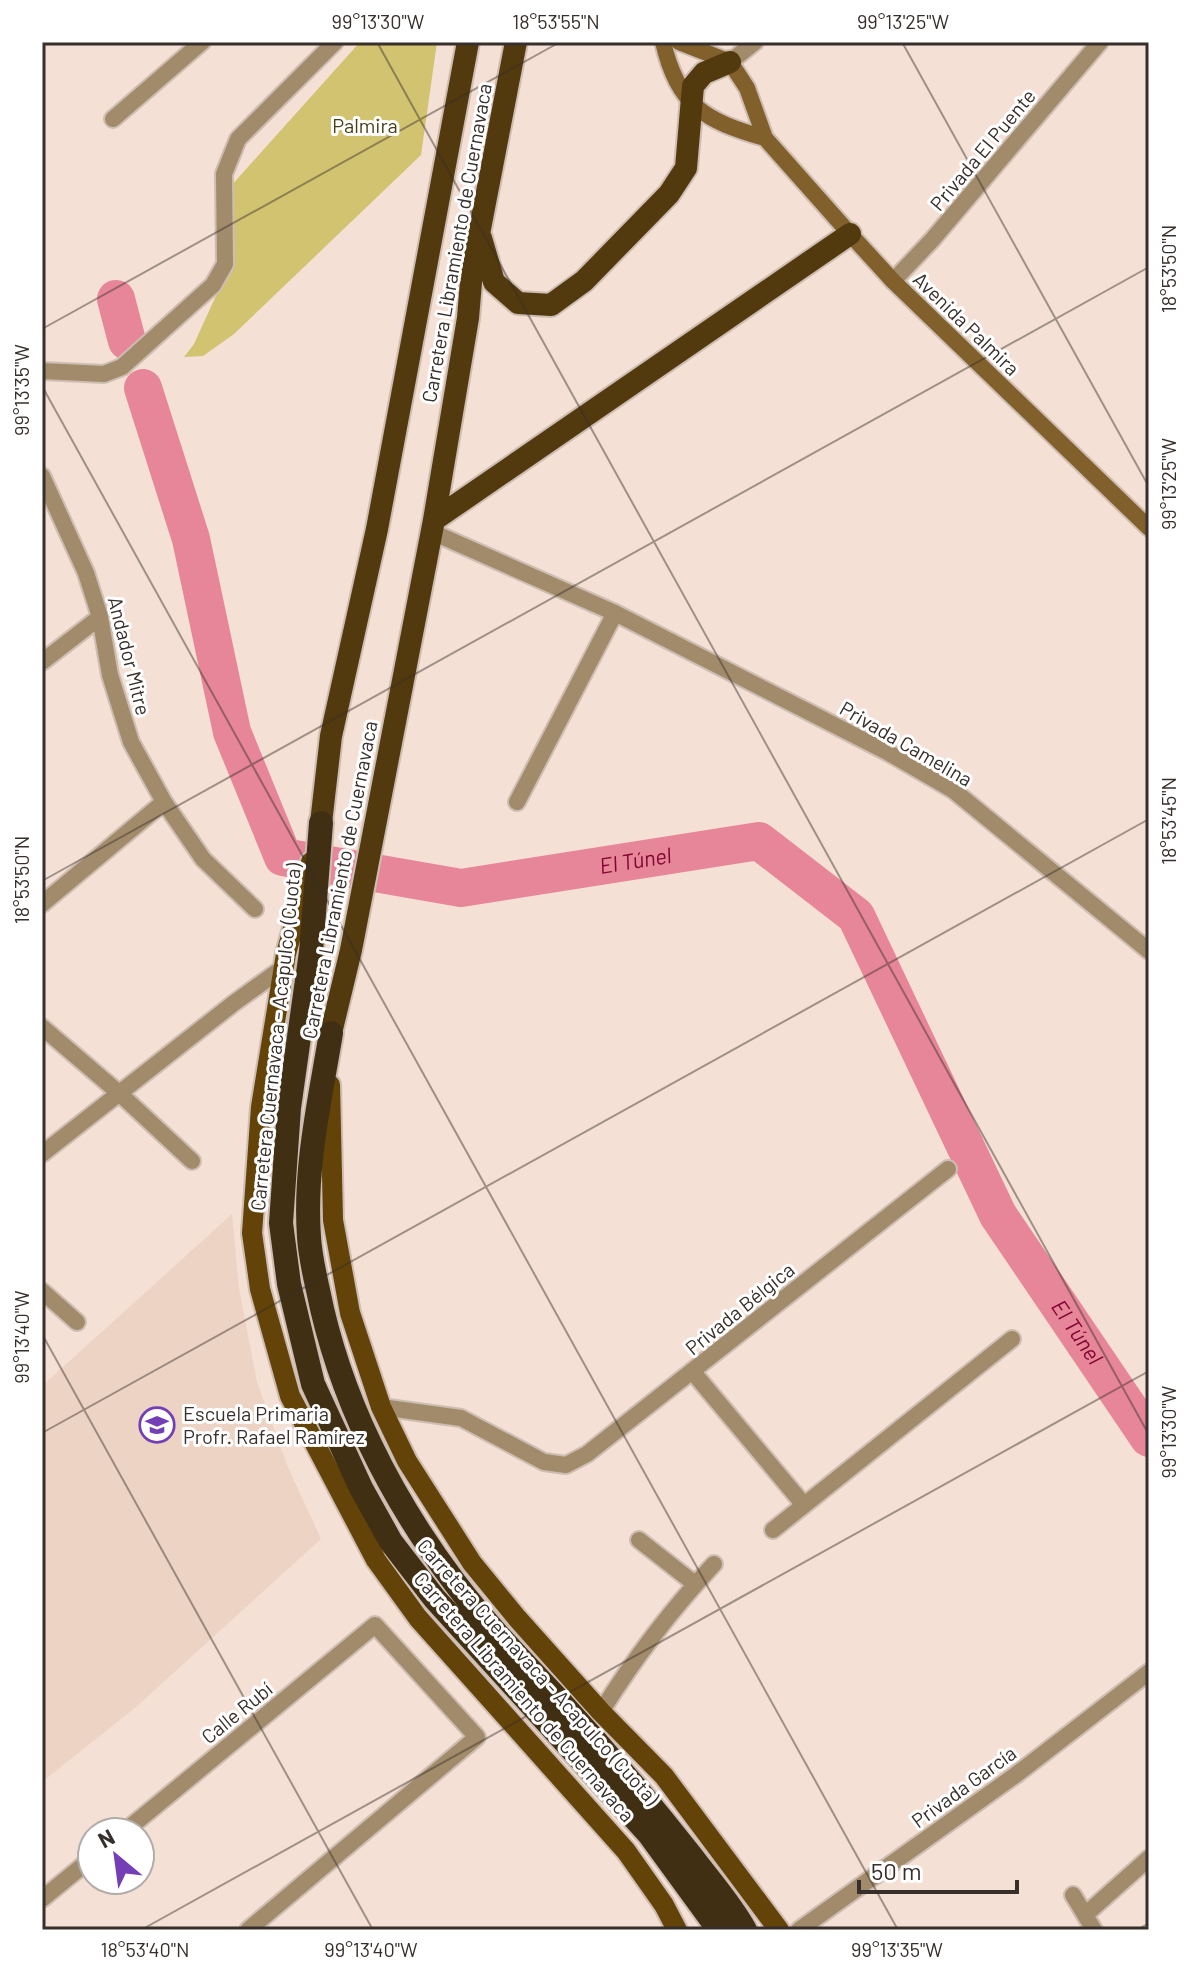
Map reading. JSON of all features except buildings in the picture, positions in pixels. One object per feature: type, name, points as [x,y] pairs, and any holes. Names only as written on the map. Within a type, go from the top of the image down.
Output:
[{"type":"highway","name":"Carretera Libramiento de Cuernavaca","points":[[321,823],[331,736],[367,570],[468,42]]},
{"type":"highway","name":"Carretera Libramiento de Cuernavaca","points":[[331,1033],[351,950],[433,526],[480,234],[516,42]]},
{"type":"highway","points":[[480,234],[494,282],[518,303],[551,305],[584,281],[669,194],[686,168],[693,86],[697,79],[713,68],[730,62]]},
{"type":"highway","points":[[433,526],[850,234]]},
{"type":"highway","name":"Carretera Cuernavaca - Acapulco (Cuota)","points":[[321,823],[311,952],[289,1108],[281,1223],[298,1330],[313,1384],[361,1488],[391,1542],[435,1599],[649,1834],[733,1908],[745,1930]]},
{"type":"highway","name":"Carretera Cuernavaca - Acapulco (Cuota)","points":[[331,1033],[308,1190],[308,1234],[310,1260],[322,1316],[354,1409],[398,1496],[455,1584],[627,1774],[681,1860],[719,1930]]},
{"type":"main road","points":[[663,42],[676,81],[693,104],[714,121],[765,138]]},
{"type":"main road","points":[[679,42],[730,62]]},
{"type":"main road","name":"Avenida Palmira","points":[[730,62],[751,96],[765,138],[850,234],[893,281],[1149,528]]},
{"type":"main road","name":"Carretera Libramiento de Cuernavaca","points":[[321,823],[285,960],[261,1107],[252,1233],[260,1289],[290,1396],[376,1560],[418,1618],[626,1851],[664,1905],[677,1930]]},
{"type":"main road","name":"Carretera Libramiento de Cuernavaca","points":[[331,1033],[329,1128],[333,1220],[350,1313],[381,1407],[407,1461],[472,1563],[601,1712],[664,1776],[779,1930]]},
{"type":"street","points":[[113,119],[202,42]]},
{"type":"street","points":[[42,371],[104,374],[122,367],[213,285],[225,264],[224,174],[238,139],[335,42]]},
{"type":"street","points":[[730,62],[755,42]]},
{"type":"street","name":"Privada El Puente","points":[[893,281],[932,240],[1100,42]]},
{"type":"street","name":"Andador Mitre","points":[[42,476],[86,573],[100,617],[110,675],[131,742],[164,802],[203,859],[255,909]]},
{"type":"street","name":"Privada Camelina","points":[[433,526],[615,613],[889,753],[953,790],[1149,951]]},
{"type":"street","points":[[517,802],[615,613]]},
{"type":"street","points":[[42,662],[100,617]]},
{"type":"street","points":[[42,904],[164,802]]},
{"type":"street","points":[[42,1154],[285,960]]},
{"type":"street","points":[[42,1027],[192,1161]]},
{"type":"street","name":"Privada Bélgica","points":[[804,1505],[692,1371],[948,1169]]},
{"type":"street","points":[[42,1291],[77,1322]]},
{"type":"street","points":[[773,1530],[1012,1339]]},
{"type":"street","points":[[381,1407],[461,1418],[544,1462],[566,1465],[587,1454],[692,1371]]},
{"type":"street","points":[[639,1540],[695,1584]]},
{"type":"street","points":[[601,1712],[638,1653],[714,1564]]},
{"type":"street","name":"Calle Rubí","points":[[143,1816],[375,1625],[477,1737],[248,1930]]},
{"type":"street","name":"Privada García","points":[[799,1930],[1017,1774],[1149,1672]]},
{"type":"street","points":[[1085,1915],[1149,1858]]},
{"type":"street","points":[[42,1899],[76,1871]]},
{"type":"street","points":[[1073,1895],[1094,1930]]},
{"type":"shaded area","name":"Escuela Primaria Profr. Rafael Ramírez","points":[[232,1214],[239,1289],[257,1382],[287,1465],[321,1539],[136,1707],[42,1782],[42,1386]]},
{"type":"green space","name":"Palmira","points":[[360,42],[437,42],[421,155],[234,334],[203,356],[184,357],[194,344],[230,265],[230,187]]},
{"type":"waterway","name":"El Túnel","points":[[116,299],[127,341]]},
{"type":"waterway","name":"El Túnel","points":[[143,388],[191,539],[232,732],[283,857],[461,888],[759,841],[856,916],[998,1215],[1149,1438]]},
{"type":"place","name":"Escuela Primaria Profr. Rafael Ramírez","points":[[157,1425]]}]
